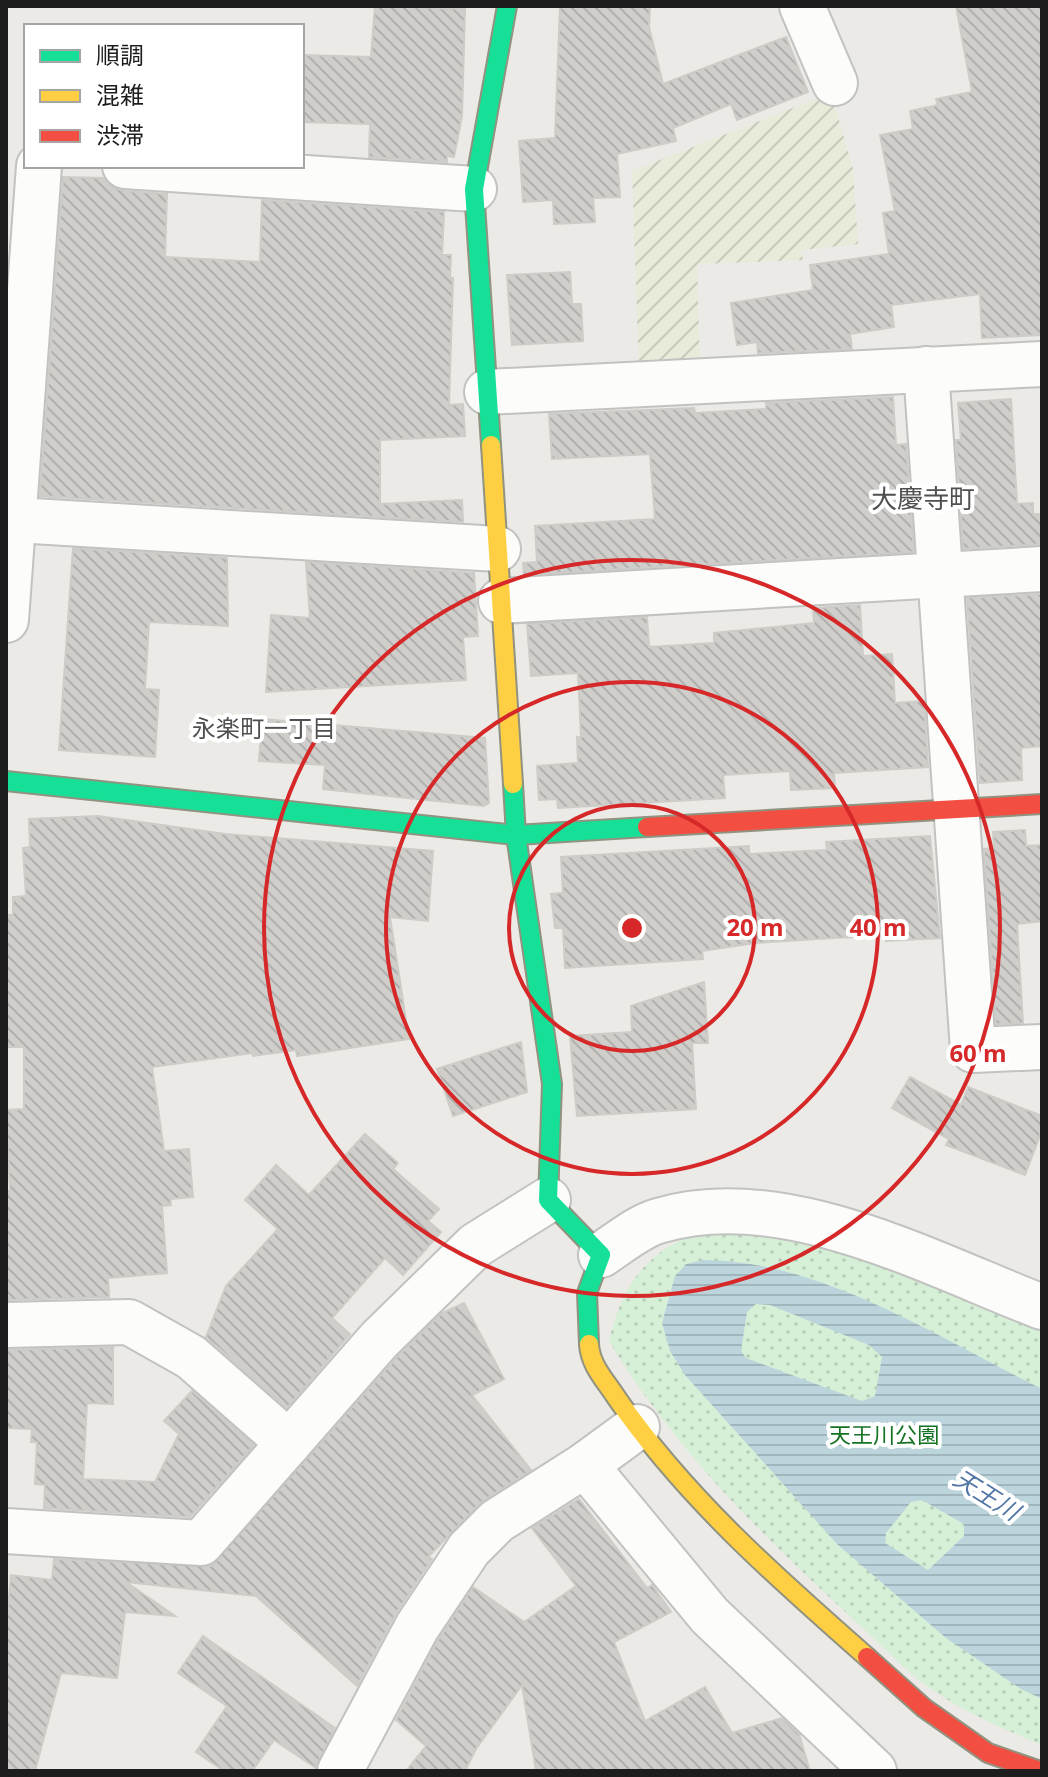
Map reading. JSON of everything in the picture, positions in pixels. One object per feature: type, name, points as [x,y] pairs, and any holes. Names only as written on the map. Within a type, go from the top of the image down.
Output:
[{"type":"street","points":[[507,6],[474,189],[516,835],[552,1084],[548,1200],[601,1255]]},
{"type":"street","points":[[802,6],[835,83]]},
{"type":"street","points":[[6,620],[16,520],[39,168]]},
{"type":"street","points":[[155,168],[474,189]]},
{"type":"street","points":[[487,392],[1042,364]]},
{"type":"street","points":[[926,369],[973,1050],[1042,1047]]},
{"type":"street","points":[[16,520],[498,549]]},
{"type":"street","points":[[501,601],[1042,569]]},
{"type":"street","points":[[6,781],[516,835],[1042,804]]},
{"type":"street","points":[[6,1531],[201,1543],[379,1340],[476,1245],[548,1200]]},
{"type":"street","points":[[1040,1771],[988,1753],[924,1708],[776,1577],[704,1505],[637,1427],[590,1358],[587,1293],[601,1255],[655,1222],[692,1213],[782,1213],[822,1222],[1042,1307]]},
{"type":"street","points":[[6,1325],[129,1322],[191,1357],[289,1443]]},
{"type":"street","points":[[340,1771],[417,1627],[469,1549],[497,1521],[585,1465],[637,1427]]},
{"type":"street","points":[[585,1465],[710,1616],[874,1771]]},
{"type":"green space","points":[[831,93],[853,169],[858,244],[801,250],[803,260],[697,264],[700,370],[639,372],[632,171]]},
{"type":"green space","name":"天王川公園","points":[[724,1224],[832,1245],[1042,1326],[1042,1745],[960,1707],[902,1665],[784,1554],[720,1488],[661,1418],[609,1341],[624,1296],[647,1264],[680,1241]]},
{"type":"water","name":"天王川","points":[[703,1260],[747,1263],[835,1287],[921,1326],[1042,1389],[1042,1699],[1021,1689],[946,1638],[837,1544],[685,1375],[670,1351],[662,1323],[675,1276],[686,1264]],"holes":[[[756,1304],[770,1305],[869,1345],[882,1357],[875,1396],[862,1401],[746,1358],[741,1351],[747,1312]],[[922,1500],[964,1524],[964,1536],[928,1570],[885,1543],[886,1533],[911,1502]]]},
{"type":"building","points":[[375,6],[465,9],[462,116],[454,157],[447,156],[447,162],[369,157],[370,124],[304,122],[304,55],[371,57]]},
{"type":"building","points":[[560,6],[650,6],[649,27],[663,84],[786,37],[808,92],[737,120],[731,104],[673,128],[676,141],[617,154],[620,197],[593,198],[595,222],[554,224],[553,200],[523,202],[519,141],[555,138]]},
{"type":"building","points":[[956,6],[1042,6],[1042,335],[982,338],[980,294],[891,305],[894,327],[850,334],[852,349],[758,353],[757,342],[737,345],[731,303],[813,290],[810,265],[889,254],[883,213],[895,211],[880,135],[913,129],[910,111],[938,105],[936,99],[972,92]]},
{"type":"building","points":[[63,177],[103,178],[112,187],[123,191],[167,194],[165,257],[260,262],[262,200],[444,212],[442,255],[451,255],[450,279],[453,278],[449,405],[463,404],[465,436],[380,440],[380,504],[462,500],[463,522],[40,496]]},
{"type":"building","points":[[570,272],[572,304],[581,304],[583,341],[512,345],[507,275]]},
{"type":"building","points":[[893,397],[896,445],[906,444],[914,552],[524,575],[523,563],[537,562],[535,526],[655,519],[650,454],[552,459],[549,414],[694,408],[695,413],[766,409],[766,403]]},
{"type":"building","points":[[1011,399],[1017,504],[1033,503],[1033,514],[1042,514],[1042,544],[963,549],[956,440],[961,440],[958,403]]},
{"type":"building","points":[[73,548],[227,558],[228,626],[149,622],[145,689],[159,690],[155,757],[59,750]]},
{"type":"building","points":[[306,562],[474,573],[478,636],[463,637],[466,680],[266,692],[271,615],[310,618]]},
{"type":"building","points":[[1042,594],[1042,746],[1021,748],[1022,780],[980,783],[967,598]]},
{"type":"building","points":[[860,605],[863,656],[892,654],[895,703],[924,701],[928,767],[834,773],[835,788],[791,790],[790,771],[723,775],[725,798],[558,808],[557,799],[539,800],[537,766],[578,763],[577,737],[581,737],[578,673],[531,676],[527,624],[647,617],[649,647],[714,643],[714,633],[814,623],[813,608]]},
{"type":"building","points":[[262,719],[485,738],[489,803],[484,806],[323,789],[325,765],[259,761]]},
{"type":"building","points":[[98,816],[225,834],[433,851],[428,921],[390,917],[409,1039],[297,1056],[296,1050],[253,1056],[252,1053],[152,1067],[164,1151],[189,1149],[193,1197],[170,1199],[171,1205],[162,1206],[167,1273],[108,1278],[109,1297],[6,1300],[6,1191],[10,1191],[6,1110],[24,1109],[24,1047],[6,1047],[7,915],[13,915],[13,897],[26,896],[23,848],[30,847],[29,819]]},
{"type":"building","points":[[1025,830],[1026,846],[1042,845],[1042,921],[1017,924],[1023,1023],[996,1024],[984,849],[994,848],[993,832]]},
{"type":"building","points":[[930,836],[940,938],[886,941],[886,936],[755,943],[702,951],[703,959],[565,968],[563,928],[555,928],[551,894],[563,893],[561,857],[749,846],[749,854],[827,850],[826,842]]},
{"type":"building","points":[[704,982],[708,1043],[692,1043],[696,1109],[577,1116],[570,1036],[632,1032],[631,1006]]},
{"type":"building","points":[[521,1042],[527,1092],[453,1116],[437,1069]]},
{"type":"building","points":[[910,1077],[961,1105],[968,1087],[1042,1116],[1042,1130],[1025,1175],[946,1145],[949,1139],[892,1108]]},
{"type":"building","points":[[365,1134],[398,1163],[393,1169],[439,1209],[428,1221],[441,1232],[403,1275],[385,1258],[332,1318],[350,1334],[287,1408],[206,1337],[226,1286],[278,1229],[245,1200],[276,1165],[309,1195]]},
{"type":"building","points":[[464,1303],[504,1379],[472,1395],[531,1470],[480,1503],[428,1557],[432,1559],[395,1615],[357,1686],[256,1596],[126,1582],[175,1616],[125,1612],[117,1678],[61,1673],[35,1771],[6,1771],[6,1630],[11,1575],[52,1580],[54,1559],[211,1566],[397,1357],[442,1313]]},
{"type":"building","points":[[113,1347],[113,1404],[87,1403],[83,1479],[155,1482],[179,1434],[164,1421],[192,1391],[254,1445],[190,1517],[44,1508],[45,1485],[35,1484],[37,1442],[31,1442],[32,1429],[6,1428],[6,1350]]},
{"type":"building","points":[[579,1499],[647,1588],[652,1585],[671,1612],[614,1642],[645,1721],[705,1687],[732,1733],[782,1718],[799,1734],[810,1771],[536,1771],[522,1685],[476,1749],[465,1771],[406,1771],[426,1746],[396,1720],[438,1640],[473,1587],[524,1622],[576,1586],[532,1528]]},
{"type":"building","points":[[203,1636],[335,1728],[316,1768],[274,1740],[252,1771],[224,1771],[196,1752],[227,1706],[178,1673]]},
{"type":"traffic: fast","points":[[491,445],[474,189],[507,6]]},
{"type":"traffic: fast","points":[[6,781],[516,835],[647,827]]},
{"type":"traffic: fast","points":[[513,784],[516,835],[552,1084],[548,1200],[601,1255],[587,1293],[589,1344]]},
{"type":"traffic: slow","points":[[491,445],[513,784]]},
{"type":"traffic: slow","points":[[589,1344],[595,1366],[671,1468],[766,1566],[867,1657]]},
{"type":"traffic: jam","points":[[647,827],[1042,804]]},
{"type":"traffic: jam","points":[[867,1657],[924,1708],[988,1753],[1040,1771]]},
{"type":"district","name":"大慶寺町","points":[[923,498]]},
{"type":"district","name":"永楽町一丁目","points":[[264,727]]}]
